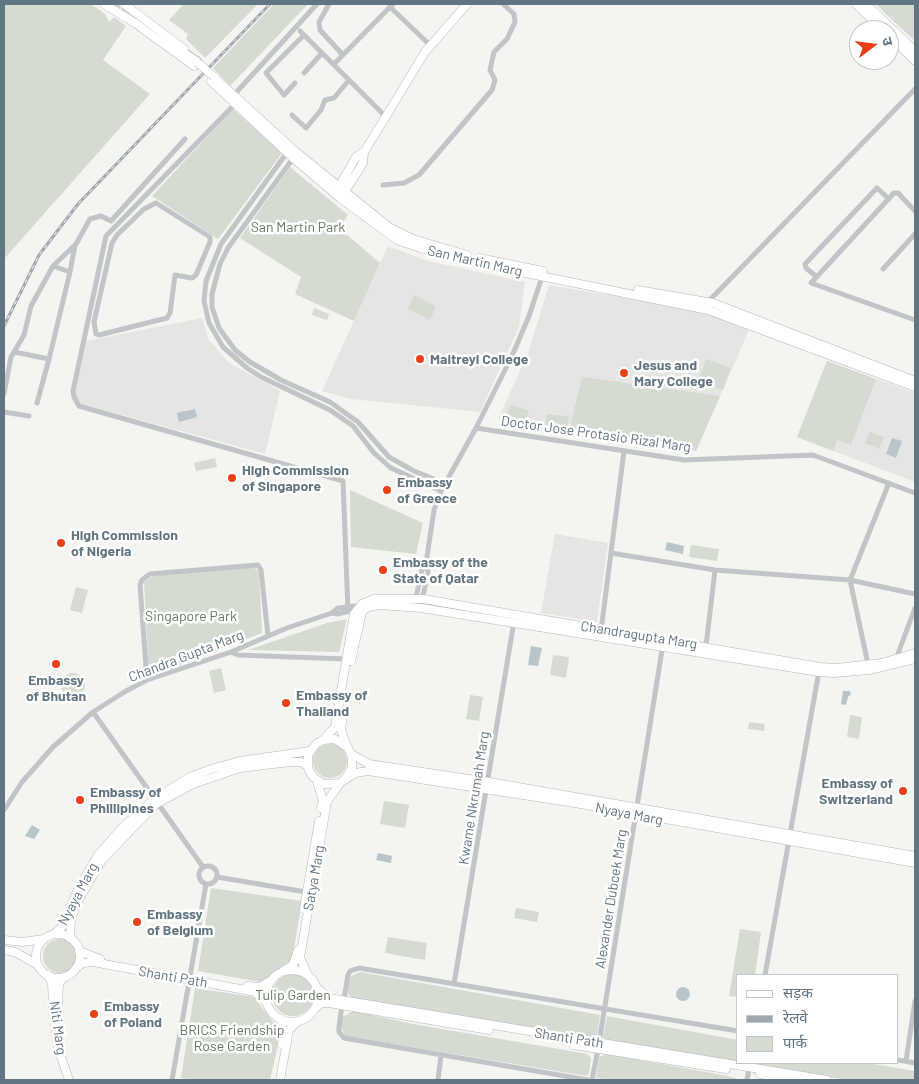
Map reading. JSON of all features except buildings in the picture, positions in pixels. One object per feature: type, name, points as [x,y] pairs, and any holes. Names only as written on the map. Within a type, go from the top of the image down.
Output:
[{"type":"main road","points":[[174,48],[195,64]]},
{"type":"street","name":"San Martin Marg","points":[[104,4],[195,64],[292,153],[339,193],[404,235],[467,255],[702,308],[915,387]]},
{"type":"street","name":"San Martin Marg","points":[[124,4],[175,41],[195,64]]},
{"type":"street","points":[[113,223],[233,99],[317,4]]},
{"type":"street","points":[[329,4],[320,22],[320,30],[343,54]]},
{"type":"street","points":[[339,193],[363,163],[364,152],[430,45],[467,4]]},
{"type":"street","points":[[383,186],[404,183],[419,175],[492,90],[495,80],[490,70],[494,52],[507,39],[515,22],[514,14],[503,4]]},
{"type":"street","points":[[856,4],[873,20]]},
{"type":"street","points":[[866,4],[915,51]]},
{"type":"street","points":[[334,64],[391,5],[430,45]]},
{"type":"street","points":[[295,84],[284,95],[266,73],[302,33],[386,117]]},
{"type":"street","points":[[899,45],[915,61]]},
{"type":"street","points":[[304,73],[322,53]]},
{"type":"street","points":[[292,115],[306,128],[321,110],[325,100],[334,98],[349,80]]},
{"type":"street","points":[[702,308],[915,89]]},
{"type":"street","points":[[185,140],[113,223],[104,243],[73,391],[76,402],[79,406],[343,481],[348,608]]},
{"type":"street","points":[[292,153],[221,244],[206,281],[204,301],[209,323],[214,334],[230,353],[262,377],[342,418],[353,426],[383,462],[402,475],[441,491]]},
{"type":"street","points":[[292,153],[228,248],[220,264],[212,294],[212,307],[221,331],[235,350],[265,372],[318,396],[346,413],[389,456],[407,467],[444,483]]},
{"type":"street","points":[[817,277],[806,268],[805,264],[877,188],[889,199]]},
{"type":"street","points":[[915,211],[897,192],[811,283],[915,320]]},
{"type":"street","points":[[84,334],[96,334],[167,318],[170,313],[175,275],[195,277],[210,242],[210,237],[160,205],[152,204],[148,206],[120,232],[112,243],[94,322],[96,334]]},
{"type":"street","points":[[4,394],[14,352],[24,335],[33,300],[53,266],[76,244],[90,219],[101,216],[113,223]]},
{"type":"street","points":[[883,269],[915,234]]},
{"type":"street","points":[[37,403],[76,244]]},
{"type":"street","points":[[221,244],[228,248]]},
{"type":"street","points":[[203,257],[213,263]]},
{"type":"street","points":[[53,266],[70,272]]},
{"type":"street","name":"San Martin Marg","points":[[543,273],[708,302],[915,381]]},
{"type":"street","points":[[418,603],[422,570],[426,563],[434,510],[444,483],[476,428],[512,354],[543,273]]},
{"type":"street","points":[[214,334],[221,331]]},
{"type":"street","points":[[14,352],[49,359]]},
{"type":"street","points":[[262,377],[265,372]]},
{"type":"street","points":[[4,412],[29,416]]},
{"type":"street","name":"Doctor Jose Protasio Rizal Marg","points":[[476,428],[701,461],[812,455],[915,493]]},
{"type":"street","points":[[601,633],[624,451]]},
{"type":"street","points":[[402,475],[407,467]]},
{"type":"street","points":[[868,664],[850,580],[889,484]]},
{"type":"street","points":[[611,553],[715,570],[850,580],[915,594]]},
{"type":"street","points":[[147,680],[140,585],[142,580],[150,574],[258,565],[261,570],[268,636]]},
{"type":"street","points":[[706,646],[715,570]]},
{"type":"street","name":"Chandragupta Marg","points":[[363,608],[382,598],[819,670],[896,660],[915,653]]},
{"type":"street","name":"Chandra Gupta Marg","points":[[4,810],[46,754],[94,712],[126,691],[147,680],[230,652],[332,613],[337,614],[348,608],[363,608]]},
{"type":"street","points":[[323,740],[335,727],[352,621],[363,608]]},
{"type":"street","points":[[350,751],[334,739],[316,743],[310,751],[308,766],[310,773],[317,781],[332,785],[342,781],[352,768],[350,751],[341,730],[355,637],[363,608]]},
{"type":"street","points":[[896,660],[915,608]]},
{"type":"street","name":"Kwame Nkrumah Marg","points":[[454,984],[514,619]]},
{"type":"street","name":"Chandragupta Marg","points":[[664,644],[706,646],[834,674],[869,670],[915,659]]},
{"type":"street","name":"Alexander Dubcek Marg","points":[[592,1080],[664,644]]},
{"type":"street","points":[[230,652],[238,655],[346,659]]},
{"type":"street","points":[[765,974],[819,670]]},
{"type":"street","points":[[94,712],[155,802],[203,868]]},
{"type":"street","name":"Nyaya Marg","points":[[54,934],[62,927],[78,889],[98,855],[122,828],[155,802],[190,777],[211,769],[240,762],[310,751]]},
{"type":"street","name":"Nyaya Marg","points":[[350,751],[370,764],[788,839],[915,864]]},
{"type":"street","name":"Nyaya Marg","points":[[70,938],[72,915],[102,860],[155,802],[193,784],[240,768],[290,762],[302,762],[308,766]]},
{"type":"street","name":"Nyaya Marg","points":[[342,781],[356,773],[368,771],[488,786]]},
{"type":"street","name":"Satya Marg","points":[[283,971],[292,966],[295,961],[323,801],[317,781]]},
{"type":"street","name":"Satya Marg","points":[[308,975],[300,958],[327,802],[342,781]]},
{"type":"street","name":"Nyaya Marg","points":[[788,839],[915,856]]},
{"type":"street","points":[[172,1080],[206,884],[199,875],[203,868],[209,866],[214,869],[217,877]]},
{"type":"street","points":[[217,877],[306,892]]},
{"type":"street","points":[[206,884],[212,884],[217,877]]},
{"type":"street","points":[[4,940],[22,942],[44,939],[54,934],[70,938],[79,951],[76,968],[64,977],[48,976],[38,965],[14,952],[4,950]]},
{"type":"street","points":[[38,965],[36,953],[44,939]]},
{"type":"street","name":"Shanti Path","points":[[79,951],[94,958],[251,991],[267,1003]]},
{"type":"street","name":"Shanti Path","points":[[76,968],[84,963],[94,962],[251,987],[260,987],[271,980]]},
{"type":"street","points":[[588,1080],[344,1038],[339,1032],[348,974],[350,971],[359,968],[736,1031]]},
{"type":"street","points":[[275,1080],[284,1036],[281,1020],[271,1011],[267,1003],[266,991],[271,980],[283,971],[296,970],[308,975],[316,987],[318,997],[315,1008],[311,1013],[289,1030],[280,1080]]},
{"type":"street","name":"Niti Marg","points":[[48,976],[52,983],[58,1048],[69,1080]]},
{"type":"street","name":"Niti Marg","points":[[64,977],[59,983],[58,1007],[62,1043],[74,1080]]},
{"type":"street","name":"Shanti Path","points":[[316,987],[327,997],[343,1002],[795,1080]]},
{"type":"street","points":[[906,1061],[915,1001]]},
{"type":"street","name":"Shanti Path","points":[[315,1008],[325,1003],[343,1002]]},
{"type":"street","points":[[281,1020],[300,1021]]},
{"type":"street","points":[[438,1080],[442,1055]]},
{"type":"street","points":[[899,1060],[915,1063]]},
{"type":"street","name":"Shanti Path","points":[[749,1071],[827,1080]]},
{"type":"shaded area","name":"Maitreyi College","points":[[388,246],[428,261],[525,282],[519,327],[480,412],[351,399],[322,391]]},
{"type":"shaded area","name":"Jesus and Mary College","points":[[549,285],[701,311],[749,330],[696,451],[498,419],[528,353]]},
{"type":"shaded area","points":[[202,318],[209,340],[229,363],[280,391],[265,454],[79,403],[75,393],[86,341]]},
{"type":"shaded area","points":[[827,361],[915,393],[915,482],[797,437]]},
{"type":"shaded area","points":[[195,409],[197,417],[179,422],[177,413]]},
{"type":"shaded area","points":[[892,438],[902,441],[896,458],[886,454]]},
{"type":"shaded area","points":[[555,534],[608,543],[597,622],[541,613]]},
{"type":"shaded area","points":[[667,542],[684,546],[683,554],[665,550]]},
{"type":"shaded area","points":[[531,646],[542,648],[538,666],[528,665]]},
{"type":"shaded area","points":[[843,691],[850,691],[851,694],[846,705],[841,704]]},
{"type":"shaded area","points":[[32,825],[40,830],[34,839],[25,836]]},
{"type":"shaded area","points":[[378,853],[392,856],[391,863],[376,860]]},
{"type":"shaded area","points":[[683,987],[688,989],[690,994],[688,999],[683,1001],[678,999],[676,994],[678,989]]},
{"type":"green space","points":[[4,4],[91,4],[105,14],[109,22],[114,17],[126,26],[103,60],[150,94],[4,259]]},
{"type":"green space","points":[[184,4],[258,4],[205,58],[186,39],[188,34],[169,20]]},
{"type":"green space","points":[[274,4],[308,4],[230,86],[213,68]]},
{"type":"green space","points":[[876,4],[915,4],[915,41],[899,26],[899,20],[892,20]]},
{"type":"green space","name":"San Martin Park","points":[[233,109],[282,153],[218,239],[152,196]]},
{"type":"green space","name":"San Martin Park","points":[[290,167],[348,215],[339,228],[380,263],[354,321],[295,294],[301,277],[240,238]]},
{"type":"green space","points":[[414,295],[436,306],[430,320],[408,309]]},
{"type":"green space","points":[[314,308],[329,314],[327,320],[312,315]]},
{"type":"green space","points":[[706,359],[731,368],[723,390],[698,381]]},
{"type":"green space","points":[[827,361],[876,379],[851,445],[837,440],[833,451],[797,437]]},
{"type":"green space","points":[[582,377],[720,396],[696,451],[569,431]]},
{"type":"green space","points":[[510,405],[529,410],[526,421],[507,415]]},
{"type":"green space","points":[[547,414],[569,417],[567,430],[545,427]]},
{"type":"green space","points":[[870,432],[884,437],[879,449],[865,443]]},
{"type":"green space","points":[[215,458],[217,467],[196,471],[194,463]]},
{"type":"green space","points":[[350,490],[423,523],[416,554],[351,547]]},
{"type":"green space","points":[[691,545],[719,549],[717,561],[689,557]]},
{"type":"green space","name":"Singapore Park","points":[[254,567],[259,572],[262,633],[149,677],[144,582],[153,576]]},
{"type":"green space","points":[[76,587],[88,590],[82,613],[70,610]]},
{"type":"green space","points":[[347,619],[339,652],[248,650],[327,623]]},
{"type":"green space","points":[[553,655],[569,657],[566,678],[550,675]]},
{"type":"green space","points":[[221,668],[226,690],[214,693],[209,671]]},
{"type":"green space","points":[[73,673],[81,677],[85,685],[81,693],[73,697],[65,693],[61,685],[65,677]]},
{"type":"green space","points":[[470,695],[483,697],[479,721],[466,719]]},
{"type":"green space","points":[[850,715],[862,717],[859,739],[847,737]]},
{"type":"green space","points":[[749,722],[765,724],[764,731],[748,729]]},
{"type":"green space","points":[[330,744],[337,745],[342,749],[346,754],[346,768],[342,773],[337,777],[330,778],[323,777],[318,773],[314,768],[313,761],[314,754],[318,749],[323,745]]},
{"type":"green space","points":[[384,801],[409,805],[405,828],[380,824]]},
{"type":"green space","points":[[211,888],[302,901],[292,961],[261,982],[198,971]]},
{"type":"green space","points":[[516,908],[539,912],[537,922],[514,918]]},
{"type":"green space","points":[[740,929],[761,932],[755,974],[736,974],[736,997],[729,996]]},
{"type":"green space","points":[[388,937],[427,943],[425,960],[385,953]]},
{"type":"green space","points":[[60,939],[72,944],[77,956],[72,968],[60,973],[48,968],[43,956],[48,944]]},
{"type":"green space","points":[[360,972],[600,1015],[597,1036],[591,1040],[352,998],[347,992],[347,985],[351,976]]},
{"type":"green space","name":"Tulip Garden","points":[[289,974],[297,974],[308,980],[314,995],[308,1010],[297,1016],[289,1016],[278,1010],[272,999],[272,991],[278,980]]},
{"type":"green space","name":"BRICS Friendship Rose Garden","points":[[195,988],[254,997],[281,1032],[270,1080],[196,1080],[181,1078]]},
{"type":"green space","points":[[353,1011],[413,1024],[588,1054],[591,1059],[589,1073],[587,1076],[345,1036],[340,1025],[342,1017]]},
{"type":"green space","points":[[607,1016],[736,1040],[736,1063],[607,1042],[603,1037]]},
{"type":"green space","points":[[606,1054],[741,1080],[612,1080],[596,1078],[599,1057]]},
{"type":"green space","points":[[756,1064],[873,1064],[915,1071],[915,1080],[848,1080],[760,1067]]},
{"type":"tunnel","points":[[111,4],[125,13]]},
{"type":"tunnel","points":[[122,8],[146,25]]},
{"type":"railway","points":[[4,326],[39,255],[78,204],[270,4]]},
{"type":"place","name":"Maitreyi College","points":[[420,359]]},
{"type":"place","name":"Jesus and Mary College","points":[[624,373]]},
{"type":"place","name":"High Commission of Singapore","points":[[232,478]]},
{"type":"place","name":"Embassy of Greece","points":[[387,490]]},
{"type":"place","name":"High Commission of Nigeria","points":[[61,543]]},
{"type":"place","name":"Embassy of the State of Qatar","points":[[383,570]]},
{"type":"place","name":"Embassy of Bhutan","points":[[56,664]]},
{"type":"place","name":"Embassy of Thailand","points":[[286,703]]},
{"type":"place","name":"Embassy of Switzerland","points":[[903,791]]},
{"type":"place","name":"Embassy of Phillipines","points":[[80,800]]},
{"type":"place","name":"Embassy of Belgium","points":[[137,922]]},
{"type":"place","name":"Embassy of Poland","points":[[94,1014]]}]
